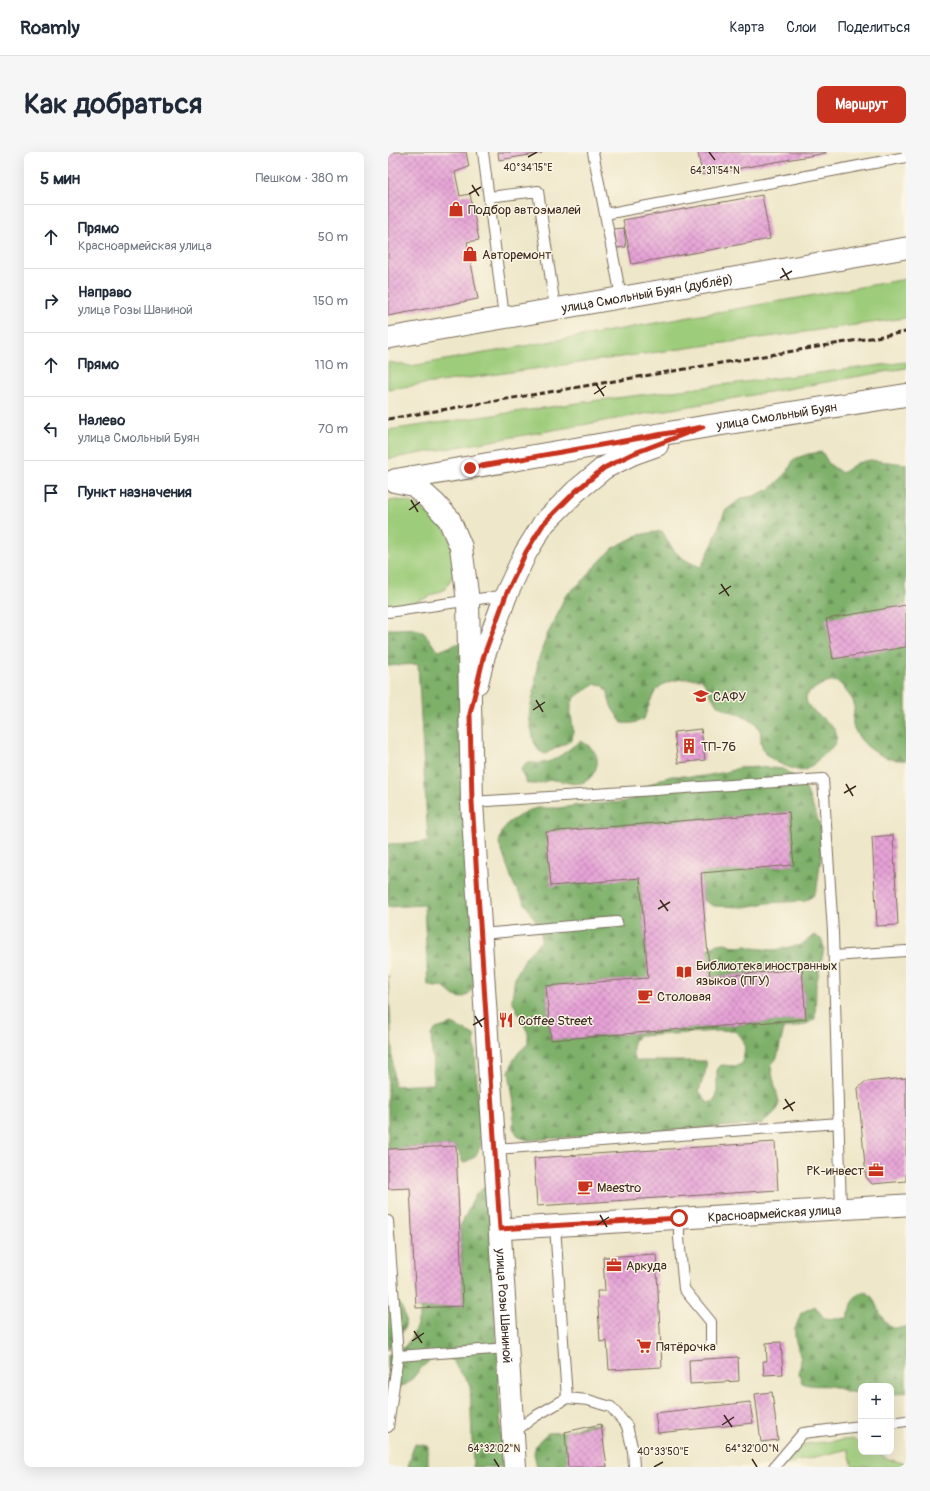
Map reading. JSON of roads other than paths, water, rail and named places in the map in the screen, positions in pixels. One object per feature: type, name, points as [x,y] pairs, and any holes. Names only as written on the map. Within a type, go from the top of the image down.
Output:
[{"type":"main road","name":"улица Смольный Буян","points":[[391,481],[703,427],[906,395]]},
{"type":"main road","points":[[470,714],[484,655],[506,595],[526,552],[544,523],[576,491],[604,468],[625,458],[703,427]]},
{"type":"main road","points":[[391,481],[414,485],[435,504],[449,519],[461,547],[468,601],[470,714]]},
{"type":"main road","name":"улица Розы Шаниной","points":[[470,714],[472,802],[515,1467]]},
{"type":"street","name":"улица Смольный Буян (дублёр)","points":[[388,338],[906,248]]},
{"type":"street","name":"Красноармейская улица","points":[[500,1229],[906,1205]]},
{"type":"lane","points":[[483,152],[504,317]]},
{"type":"lane","points":[[593,152],[620,297]]},
{"type":"lane","points":[[605,214],[906,157]]},
{"type":"lane","points":[[489,197],[538,191],[555,308]]},
{"type":"lane","points":[[388,612],[506,595]]},
{"type":"lane","points":[[472,802],[823,779],[834,956],[841,1209]]},
{"type":"lane","points":[[481,934],[617,922]]},
{"type":"lane","points":[[834,956],[906,951]]},
{"type":"lane","points":[[495,1150],[839,1123]]},
{"type":"lane","points":[[679,1218],[679,1238],[684,1289],[711,1322],[711,1345]]},
{"type":"lane","points":[[388,1221],[398,1356],[388,1428]]},
{"type":"lane","points":[[555,1226],[567,1398]]},
{"type":"lane","points":[[398,1356],[508,1348]]},
{"type":"lane","points":[[513,1433],[534,1417],[567,1398],[588,1400],[611,1407],[627,1426],[633,1451],[634,1467]]},
{"type":"lane","points":[[894,1423],[906,1421]]},
{"type":"lane","points":[[774,1467],[803,1433],[858,1426]]},
{"type":"railway","points":[[388,419],[906,332]]},
{"type":"place","name":"Подбор автоэмалей","points":[[456,209]]},
{"type":"place","name":"Авторемонт","points":[[470,254]]},
{"type":"place","name":"САФУ","points":[[701,696]]},
{"type":"place","name":"ТП-76","points":[[689,746]]},
{"type":"place","name":"Библиотека иностранных языков (ПГУ)","points":[[684,972]]},
{"type":"place","name":"Столовая","points":[[645,996]]},
{"type":"place","name":"Coffee Street","points":[[506,1020]]},
{"type":"place","name":"РК-инвест","points":[[876,1170]]},
{"type":"place","name":"Maestro","points":[[585,1187]]},
{"type":"place","name":"Аркуда","points":[[614,1265]]},
{"type":"place","name":"Пятёрочка","points":[[644,1346]]}]
